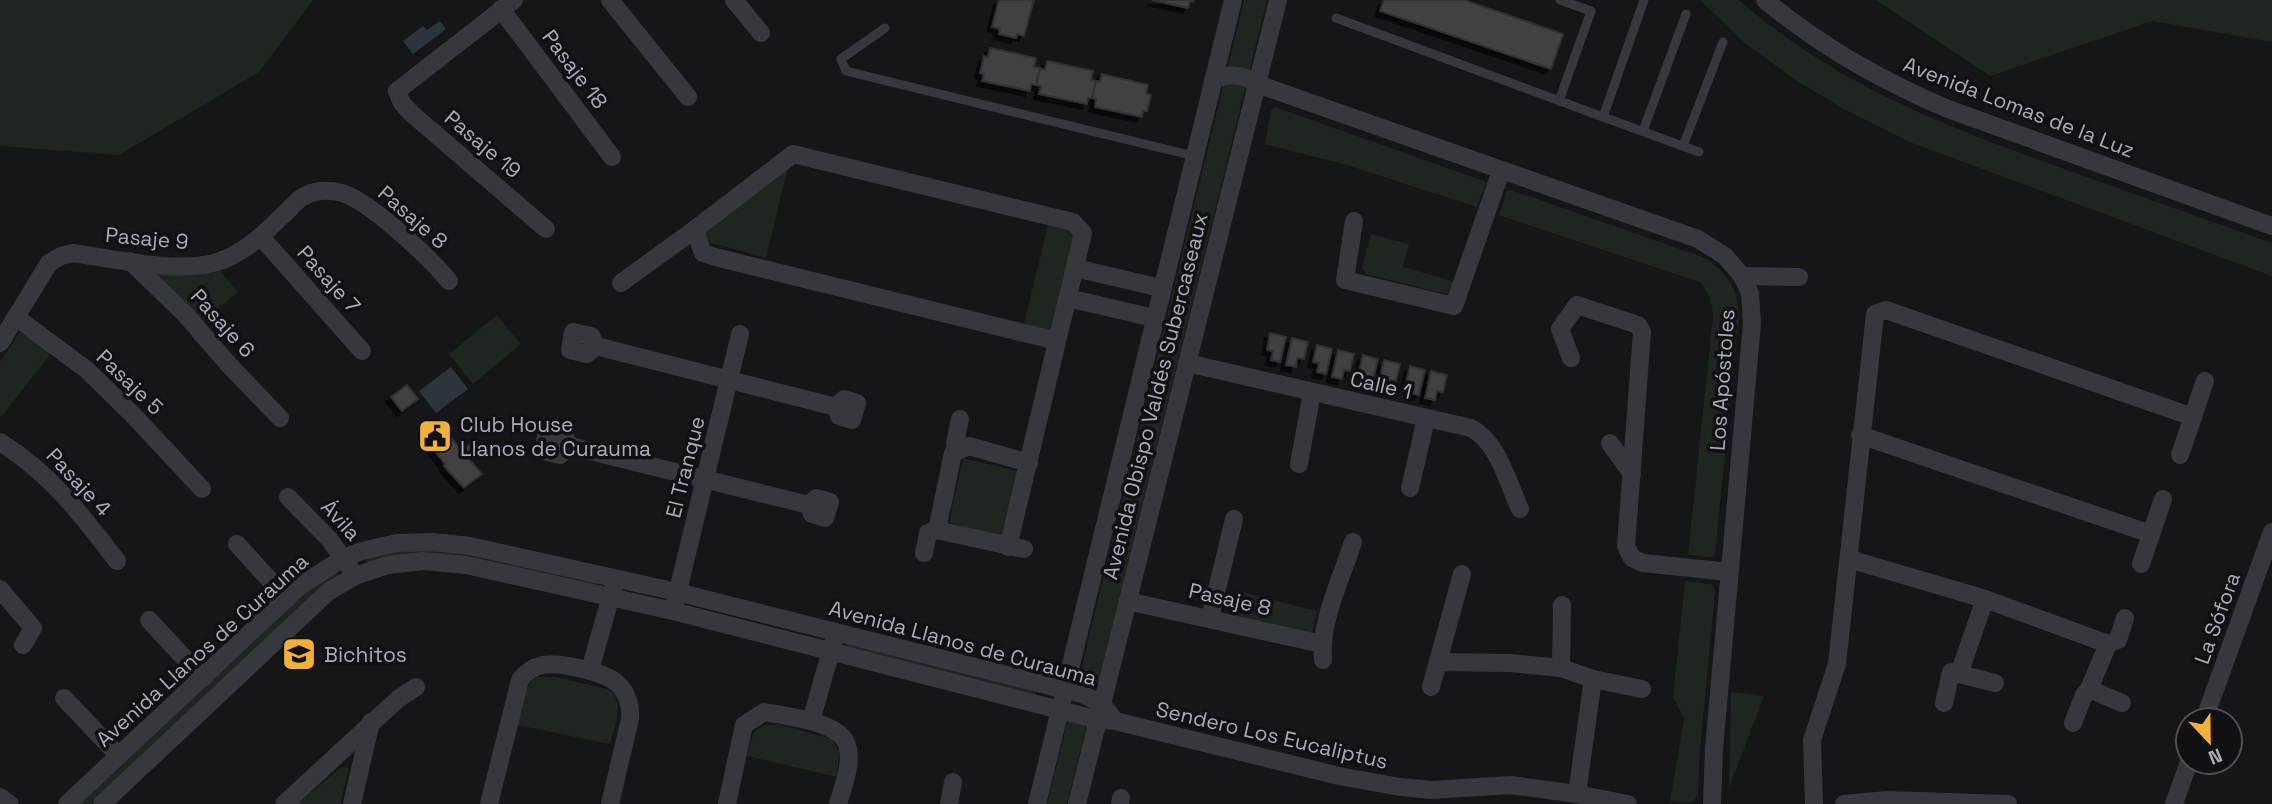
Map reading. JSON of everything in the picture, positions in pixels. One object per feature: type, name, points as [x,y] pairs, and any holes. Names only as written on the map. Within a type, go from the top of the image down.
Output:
[{"type":"street","points":[[610,0],[688,97]]},
{"type":"street","points":[[734,0],[761,33]]},
{"type":"street","name":"Avenida Obispo Valdés Subercaseaux","points":[[1037,804],[1233,0]]},
{"type":"street","name":"Avenida Obispo Valdés Subercaseaux","points":[[1077,804],[1105,715],[1128,601],[1278,0]]},
{"type":"street","name":"Avenida Lomas de la Luz","points":[[1765,0],[1819,40],[1907,92],[2272,226]]},
{"type":"street","name":"Pasaje 19","points":[[508,5],[397,90],[402,103],[411,113],[546,229]]},
{"type":"street","name":"Pasaje 18","points":[[508,5],[612,156]]},
{"type":"street","points":[[1213,80],[1233,75],[1248,79],[1698,239],[1725,256],[1742,275],[1799,277]]},
{"type":"street","points":[[621,283],[793,154],[1073,222],[1083,233],[1029,463],[1016,548],[937,530],[928,533],[924,553]]},
{"type":"street","points":[[1354,222],[1345,280],[1454,306],[1501,171]]},
{"type":"street","name":"Pasaje 8","points":[[302,197],[324,190],[341,192],[360,201],[431,260],[449,281]]},
{"type":"street","name":"Pasaje 9","points":[[17,318],[49,262],[61,256],[73,253],[186,267],[216,262],[242,251],[261,237],[302,197]]},
{"type":"street","points":[[698,227],[697,236],[703,253],[715,257],[1057,341]]},
{"type":"street","name":"Pasaje 7","points":[[261,237],[362,351]]},
{"type":"street","name":"Pasaje 6","points":[[130,261],[185,314],[280,418]]},
{"type":"street","points":[[1075,268],[1161,288]]},
{"type":"street","name":"Los Apóstoles","points":[[1712,804],[1714,749],[1752,323],[1750,293],[1742,275]]},
{"type":"street","points":[[1068,298],[1154,318]]},
{"type":"street","points":[[1571,358],[1560,329],[1577,305],[1638,325],[1642,332],[1626,546],[1632,558],[1643,564],[1729,572]]},
{"type":"street","points":[[1814,804],[1812,740],[1837,664],[1875,314],[1886,310],[2193,417]]},
{"type":"street","points":[[0,343],[17,318]]},
{"type":"street","name":"Pasaje 5","points":[[17,318],[87,370],[202,489]]},
{"type":"street","name":"El Tranque","points":[[673,611],[740,334]]},
{"type":"street","points":[[596,346],[836,407]]},
{"type":"street","name":"Calle 1","points":[[1187,363],[1471,428],[1483,434],[1493,450],[1520,509]]},
{"type":"street","points":[[2179,455],[2205,382]]},
{"type":"street","points":[[1298,464],[1312,392]]},
{"type":"street","points":[[959,450],[955,443],[960,419]]},
{"type":"street","points":[[1410,488],[1426,419]]},
{"type":"street","points":[[1860,435],[2151,534]]},
{"type":"street","name":"Pasaje 4","points":[[0,442],[50,478],[117,561]]},
{"type":"street","points":[[1610,443],[1632,474]]},
{"type":"street","points":[[570,446],[809,505]]},
{"type":"street","points":[[937,530],[953,453],[969,446],[1029,463]]},
{"type":"street","name":"Ávila","points":[[289,497],[345,557],[355,576]]},
{"type":"street","points":[[2141,564],[2163,499]]},
{"type":"street","points":[[1210,618],[1234,519]]},
{"type":"street","name":"La Sófora","points":[[2209,706],[2272,532]]},
{"type":"street","name":"Avenida Llanos de Curauma","points":[[67,804],[314,575],[345,557],[397,543],[433,542],[470,546],[677,592],[1065,689],[1105,715]]},
{"type":"street","name":"Pasaje 8","points":[[1128,601],[1210,618],[1323,652],[1353,542]]},
{"type":"street","points":[[237,544],[288,599]]},
{"type":"street","points":[[1849,559],[1985,599],[2108,644]]},
{"type":"street","name":"Avenida Llanos de Curauma","points":[[102,804],[316,602],[355,576],[388,565],[431,562],[466,565],[673,611],[1060,710],[1105,715]]},
{"type":"street","points":[[1431,687],[1462,574]]},
{"type":"street","points":[[590,670],[616,578]]},
{"type":"street","points":[[0,589],[33,628],[23,645]]},
{"type":"street","points":[[1959,674],[1985,599]]},
{"type":"street","points":[[1561,668],[1562,605]]},
{"type":"street","points":[[2073,723],[2108,644],[2118,639],[2125,618]]},
{"type":"street","points":[[149,620],[203,678]]},
{"type":"street","points":[[811,721],[836,633]]},
{"type":"street","points":[[1438,662],[1510,663],[1561,668],[1643,689]]},
{"type":"street","points":[[489,804],[520,680],[527,671],[544,664],[590,670],[616,681],[626,695],[631,706],[610,804]]},
{"type":"street","points":[[1944,703],[1951,673],[1995,683]]},
{"type":"street","points":[[1577,794],[1593,678]]},
{"type":"street","points":[[284,804],[371,722],[416,687]]},
{"type":"street","points":[[2089,689],[2122,703]]},
{"type":"street","points":[[64,698],[119,756]]},
{"type":"street","points":[[727,804],[744,725],[764,712],[811,721],[835,730],[843,737],[848,746],[846,774],[838,804]]},
{"type":"street","name":"Sendero Los Eucaliptus","points":[[1105,715],[1339,776],[1400,787],[1432,790],[1511,785],[1628,804]]},
{"type":"street","points":[[352,804],[371,722]]},
{"type":"street","points":[[2174,804],[2184,776]]},
{"type":"street","points":[[948,804],[953,782]]},
{"type":"street","points":[[0,797],[10,804]]},
{"type":"street","points":[[1844,804],[1887,800],[2008,804]]},
{"type":"lane","points":[[1559,101],[1591,11],[1560,0]]},
{"type":"lane","points":[[1603,117],[1644,0]]},
{"type":"lane","points":[[1643,131],[1686,14]]},
{"type":"lane","points":[[1336,18],[1699,152]]},
{"type":"lane","points":[[885,28],[841,60],[846,71],[1194,156]]},
{"type":"lane","points":[[1683,146],[1723,42]]},
{"type":"shaded area","points":[[0,0],[313,0],[259,72],[119,155],[0,146]]},
{"type":"shaded area","points":[[1244,0],[1267,0],[1097,687],[1078,682]]},
{"type":"shaded area","points":[[1700,0],[1739,0],[1814,56],[1894,101],[1936,120],[2022,154],[2272,243],[2272,276],[1912,143],[1844,109],[1794,79],[1746,44]]},
{"type":"shaded area","points":[[1876,0],[2272,0],[2272,42],[2152,21],[1990,76]]},
{"type":"shaded area","points":[[440,21],[446,29],[413,54],[403,41],[423,26],[427,30]]},
{"type":"shaded area","points":[[1275,107],[1484,181],[1486,183],[1477,207],[1350,166],[1265,144],[1271,110]]},
{"type":"shaded area","points":[[788,167],[766,258],[709,242],[706,233],[716,222]]},
{"type":"shaded area","points":[[1511,190],[1700,256],[1716,266],[1733,287],[1739,314],[1715,555],[1688,555],[1713,316],[1706,290],[1700,282],[1499,215],[1507,191]]},
{"type":"shaded area","points":[[1049,221],[1077,231],[1051,333],[1023,328]]},
{"type":"shaded area","points":[[1371,234],[1409,244],[1403,267],[1456,282],[1452,292],[1446,294],[1366,274],[1362,267]]},
{"type":"shaded area","points":[[150,271],[185,275],[220,271],[238,292],[203,321]]},
{"type":"shaded area","points":[[497,315],[521,344],[473,384],[449,354]]},
{"type":"shaded area","points":[[20,332],[52,352],[0,418],[0,362]]},
{"type":"shaded area","points":[[451,367],[468,389],[436,413],[419,391]]},
{"type":"shaded area","points":[[963,458],[1018,471],[1000,538],[949,522]]},
{"type":"shaded area","points":[[400,550],[466,551],[597,580],[596,587],[465,560],[366,564],[366,558]]},
{"type":"shaded area","points":[[335,572],[341,575],[297,610],[91,804],[76,804],[292,603]]},
{"type":"shaded area","points":[[1685,581],[1710,584],[1715,592],[1698,794],[1694,801],[1687,803],[1670,801],[1684,719],[1673,697]]},
{"type":"shaded area","points":[[1242,592],[1317,611],[1311,638],[1235,619]]},
{"type":"shaded area","points":[[847,642],[1037,690],[1035,696],[846,648]]},
{"type":"shaded area","points":[[537,677],[556,677],[607,689],[613,694],[617,700],[618,714],[610,744],[517,725],[526,692]]},
{"type":"shaded area","points":[[1731,692],[1764,696],[1729,788]]},
{"type":"shaded area","points":[[1068,719],[1087,724],[1067,804],[1047,804]]},
{"type":"shaded area","points":[[777,724],[832,739],[839,752],[837,777],[747,756],[758,728]]},
{"type":"shaded area","points":[[342,767],[349,768],[340,804],[297,804]]},
{"type":"building","points":[[999,0],[1034,0],[1024,36],[1017,34],[1016,38],[999,34],[1000,29],[992,27]]},
{"type":"building","points":[[1152,0],[1194,0],[1190,1],[1188,8]]},
{"type":"building","points":[[1384,0],[1464,0],[1563,34],[1551,69],[1380,11]]},
{"type":"building","points":[[990,48],[1036,58],[1034,67],[1040,68],[1036,85],[1031,84],[1030,91],[982,81],[984,74],[980,73],[984,56],[988,57]]},
{"type":"building","points":[[1047,61],[1093,71],[1091,80],[1096,81],[1092,98],[1088,98],[1087,104],[1039,94],[1041,86],[1036,85],[1040,68],[1045,70]]},
{"type":"building","points":[[1102,74],[1148,85],[1146,94],[1151,95],[1147,111],[1143,111],[1142,117],[1095,107],[1096,99],[1092,98],[1096,81],[1100,82]]},
{"type":"building","points":[[1270,333],[1286,337],[1280,362],[1271,360],[1273,351],[1267,350]]},
{"type":"building","points":[[1292,338],[1308,342],[1304,359],[1297,358],[1296,367],[1286,365]]},
{"type":"building","points":[[1317,345],[1332,349],[1326,374],[1317,372],[1319,363],[1313,362]]},
{"type":"building","points":[[1338,350],[1354,354],[1350,371],[1344,370],[1342,379],[1332,377]]},
{"type":"building","points":[[1363,355],[1378,359],[1372,384],[1363,382],[1365,374],[1359,372]]},
{"type":"building","points":[[1384,360],[1400,364],[1396,381],[1389,380],[1388,389],[1378,387]]},
{"type":"building","points":[[1410,366],[1425,370],[1419,395],[1410,393],[1412,385],[1406,383]]},
{"type":"building","points":[[1431,371],[1447,375],[1443,392],[1437,391],[1435,400],[1425,398]]},
{"type":"building","points":[[407,385],[418,399],[402,411],[391,397]]},
{"type":"building","points":[[447,433],[462,451],[470,444],[476,452],[469,459],[482,474],[464,488],[444,466],[431,446]]},
{"type":"place","name":"Club House Llanos de Curauma","points":[[435,436]]},
{"type":"place","name":"Bichitos","points":[[299,654]]}]
